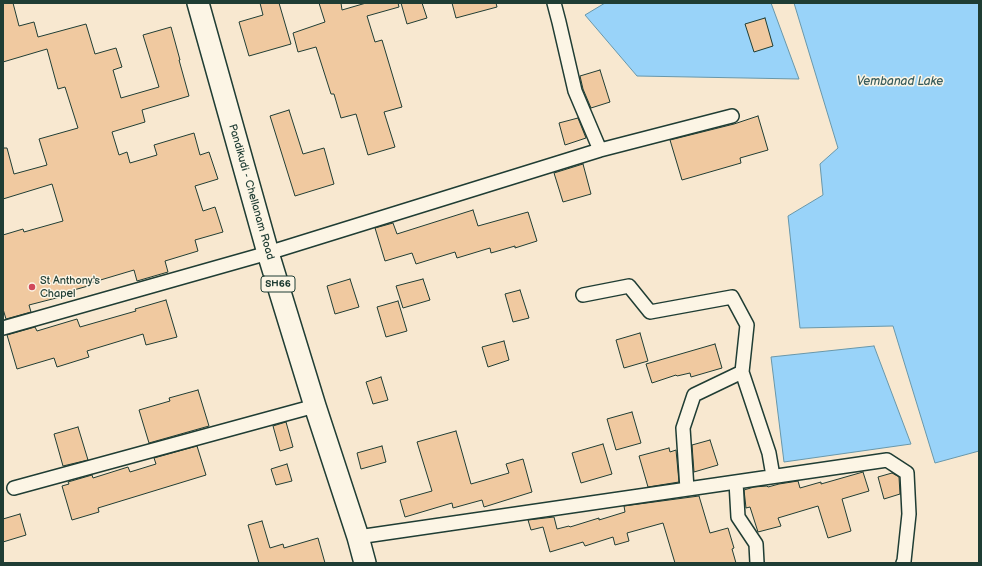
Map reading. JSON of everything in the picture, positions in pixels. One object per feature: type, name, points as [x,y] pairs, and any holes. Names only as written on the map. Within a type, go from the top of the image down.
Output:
[{"type":"main road","name":"Pandikudi - Chellanam Road","points":[[198,3],[268,253],[365,563]]},
{"type":"street","points":[[554,3],[575,91],[600,150]]},
{"type":"street","points":[[3,328],[268,253],[600,150],[732,116]]},
{"type":"street","points":[[583,295],[629,286],[650,312],[732,297],[747,325],[742,372],[768,453],[773,476]]},
{"type":"street","points":[[687,489],[683,428],[694,395],[742,372]]},
{"type":"street","points":[[14,488],[315,406]]},
{"type":"street","points":[[358,537],[887,460],[907,473],[909,514],[903,563]]},
{"type":"street","points":[[736,482],[738,517],[756,544],[757,563]]},
{"type":"water","points":[[605,3],[771,3],[799,79],[637,76],[585,15]]},
{"type":"water","name":"Vembanad Lake","points":[[794,3],[979,3],[979,451],[935,463],[893,326],[800,328],[788,216],[823,195],[820,164],[838,148]]},
{"type":"water","points":[[874,346],[911,444],[784,462],[771,357]]},
{"type":"building","points":[[3,3],[13,3],[19,26],[34,22],[38,37],[86,24],[95,54],[116,48],[122,67],[113,70],[121,98],[159,87],[143,35],[171,27],[189,96],[142,110],[145,122],[112,132],[119,155],[127,152],[130,163],[157,155],[154,145],[194,133],[200,155],[209,152],[218,179],[195,186],[203,211],[215,207],[223,232],[195,240],[198,251],[165,261],[168,272],[137,281],[134,270],[87,284],[88,286],[63,293],[64,296],[29,305],[31,312],[6,319],[3,309],[3,235],[23,229],[24,232],[63,221],[52,184],[3,199],[3,148],[7,148],[14,174],[47,165],[39,139],[78,128],[65,87],[58,89],[47,49],[3,62]]},
{"type":"building","points":[[260,3],[279,3],[291,44],[249,56],[239,22],[263,15]]},
{"type":"building","points":[[319,3],[341,3],[342,10],[366,3],[398,3],[399,7],[367,16],[375,42],[382,40],[402,107],[384,112],[395,147],[368,155],[356,114],[341,118],[334,94],[331,94],[316,47],[298,52],[293,33],[325,22]]},
{"type":"building","points":[[401,3],[422,3],[427,18],[407,24]]},
{"type":"building","points":[[452,3],[496,3],[497,7],[456,18]]},
{"type":"building","points":[[765,18],[773,46],[754,52],[745,24]]},
{"type":"building","points":[[600,70],[610,102],[591,108],[583,89],[580,76]]},
{"type":"building","points":[[289,110],[303,154],[324,148],[334,184],[295,196],[270,116]]},
{"type":"building","points":[[758,116],[768,150],[740,158],[741,163],[682,180],[670,140],[734,124]]},
{"type":"building","points":[[578,118],[586,138],[565,145],[559,123]]},
{"type":"building","points":[[583,164],[591,194],[563,202],[554,173]]},
{"type":"building","points":[[473,210],[478,226],[528,212],[537,241],[515,248],[515,246],[491,253],[490,248],[457,258],[455,252],[416,264],[412,253],[385,261],[375,228],[393,223],[397,234]]},
{"type":"building","points":[[350,279],[359,307],[335,314],[327,286]]},
{"type":"building","points":[[423,279],[430,300],[403,308],[396,286]]},
{"type":"building","points":[[520,290],[529,318],[513,322],[505,294]]},
{"type":"building","points":[[166,300],[177,337],[146,345],[143,334],[87,351],[89,357],[57,367],[54,358],[17,369],[7,335],[35,327],[37,331],[77,319],[80,327],[136,311],[135,309]]},
{"type":"building","points":[[398,301],[407,331],[386,337],[377,307]]},
{"type":"building","points":[[640,333],[648,361],[624,368],[616,340]]},
{"type":"building","points":[[504,341],[509,360],[488,367],[482,347]]},
{"type":"building","points":[[715,344],[722,368],[691,377],[690,373],[676,375],[652,383],[646,364]]},
{"type":"building","points":[[381,377],[388,400],[373,404],[366,382]]},
{"type":"building","points":[[198,390],[209,426],[149,443],[139,410],[170,401],[169,398]]},
{"type":"building","points":[[632,412],[641,443],[616,450],[607,419]]},
{"type":"building","points":[[286,422],[293,447],[280,451],[273,426]]},
{"type":"building","points":[[78,427],[88,460],[63,466],[54,434]]},
{"type":"building","points":[[456,431],[471,484],[509,473],[506,464],[523,459],[532,492],[484,507],[482,500],[453,508],[452,503],[405,517],[400,500],[432,491],[417,442]]},
{"type":"building","points":[[710,440],[718,465],[694,472],[692,445]]},
{"type":"building","points":[[603,444],[612,474],[581,483],[572,453]]},
{"type":"building","points":[[197,446],[206,475],[98,508],[99,512],[72,520],[62,486],[69,484],[68,482],[92,475],[93,478],[128,467],[130,472],[156,464],[154,458]]},
{"type":"building","points":[[382,446],[386,462],[361,469],[357,453]]},
{"type":"building","points":[[669,448],[670,452],[676,450],[679,482],[648,487],[639,456]]},
{"type":"building","points":[[287,464],[292,481],[276,485],[271,469]]},
{"type":"building","points":[[863,472],[869,491],[842,499],[851,531],[828,538],[818,506],[778,518],[781,526],[758,532],[750,507],[746,508],[744,490],[754,487],[768,487],[798,481],[800,488],[821,482],[821,484]]},
{"type":"building","points":[[892,473],[899,477],[900,494],[884,499],[878,477]]},
{"type":"building","points":[[699,496],[710,533],[728,528],[734,548],[732,549],[736,563],[675,563],[663,523],[627,533],[629,541],[615,545],[613,537],[585,546],[583,542],[550,552],[543,527],[531,530],[528,520],[554,517],[557,529],[570,527],[599,518],[599,520],[625,512],[624,506]]},
{"type":"building","points":[[20,514],[26,535],[3,542],[3,519]]},
{"type":"building","points":[[262,521],[270,548],[283,544],[284,548],[318,538],[325,563],[259,563],[248,525]]},
{"type":"place","name":"St Anthony's Chapel","points":[[32,287]]}]
